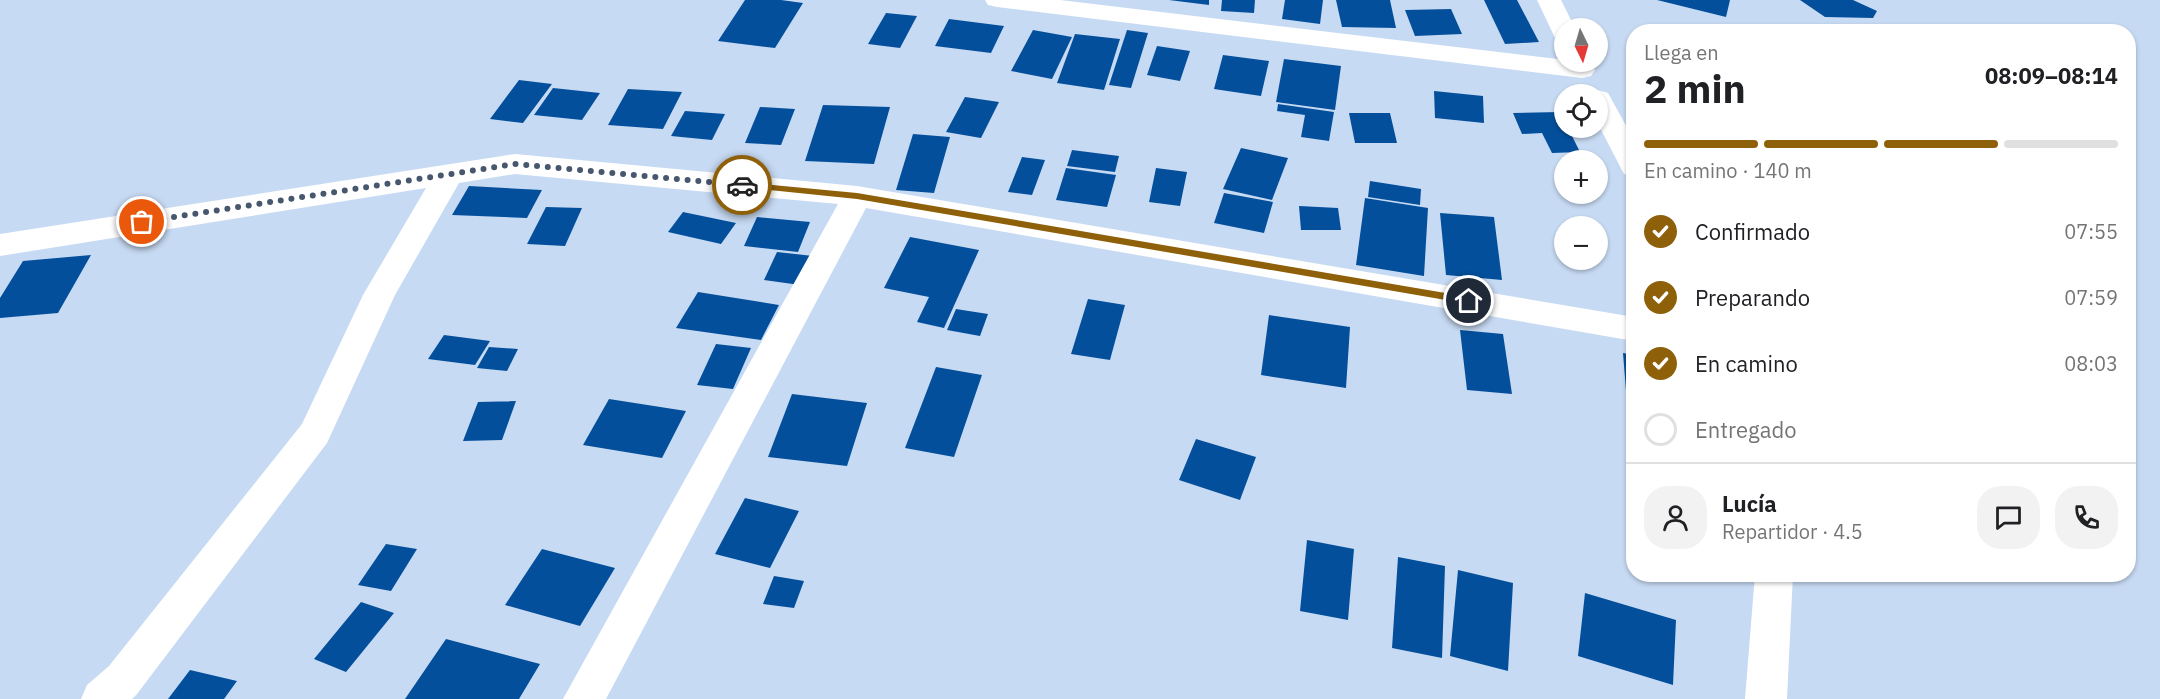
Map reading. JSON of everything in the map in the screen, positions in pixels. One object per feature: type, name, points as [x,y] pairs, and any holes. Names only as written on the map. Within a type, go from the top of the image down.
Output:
[{"type":"street","points":[[997,0],[1554,63]]},
{"type":"street","points":[[1549,0],[1557,18]]},
{"type":"street","points":[[1608,118],[1626,152]]},
{"type":"street","points":[[0,245],[515,164],[857,196],[1626,328]]},
{"type":"street","points":[[102,699],[123,680],[315,433],[379,295],[449,174]]},
{"type":"street","points":[[584,699],[857,196]]},
{"type":"street","points":[[1766,699],[1773,582]]},
{"type":"building","points":[[745,0],[781,0],[803,3],[775,48],[718,41]]},
{"type":"building","points":[[1169,0],[1209,0],[1209,5]]},
{"type":"building","points":[[1222,0],[1255,0],[1254,13],[1221,11]]},
{"type":"building","points":[[1285,0],[1323,0],[1320,24],[1282,19]]},
{"type":"building","points":[[1336,0],[1390,0],[1396,28],[1342,27]]},
{"type":"building","points":[[1484,0],[1517,0],[1539,42],[1505,44]]},
{"type":"building","points":[[1657,0],[1730,0],[1726,17]]},
{"type":"building","points":[[1800,0],[1853,0],[1877,11],[1873,18],[1825,17]]},
{"type":"building","points":[[1451,9],[1462,34],[1415,36],[1405,10]]},
{"type":"building","points":[[886,13],[917,16],[900,48],[868,44]]},
{"type":"building","points":[[949,19],[1004,26],[991,53],[935,46]]},
{"type":"building","points":[[1033,30],[1072,37],[1052,79],[1011,71]]},
{"type":"building","points":[[1127,30],[1148,33],[1131,88],[1109,85]]},
{"type":"building","points":[[1075,34],[1120,39],[1104,90],[1057,83]]},
{"type":"building","points":[[1157,46],[1190,51],[1180,81],[1147,75]]},
{"type":"building","points":[[1223,55],[1269,61],[1261,96],[1214,89]]},
{"type":"building","points":[[1284,59],[1341,66],[1335,110],[1276,102]]},
{"type":"building","points":[[519,80],[552,84],[523,123],[490,119]]},
{"type":"building","points":[[553,88],[600,93],[582,120],[534,115]]},
{"type":"building","points":[[628,89],[682,92],[663,129],[608,125]]},
{"type":"building","points":[[1434,91],[1483,96],[1484,123],[1435,118]]},
{"type":"building","points":[[965,97],[999,102],[981,138],[946,132]]},
{"type":"building","points":[[1278,104],[1334,112],[1329,141],[1301,137],[1305,115],[1277,111]]},
{"type":"building","points":[[823,105],[890,107],[874,164],[805,161]]},
{"type":"building","points":[[760,107],[795,109],[781,145],[745,143]]},
{"type":"building","points":[[685,111],[725,114],[712,140],[671,136]]},
{"type":"building","points":[[1554,112],[1554,138],[1573,138],[1579,150],[1554,150],[1552,153],[1542,133],[1522,134],[1513,113]]},
{"type":"building","points":[[1349,113],[1390,113],[1397,143],[1355,143]]},
{"type":"building","points":[[913,134],[950,137],[934,193],[896,190]]},
{"type":"building","points":[[1241,148],[1288,158],[1272,200],[1223,189]]},
{"type":"building","points":[[1072,150],[1119,156],[1115,172],[1067,166]]},
{"type":"building","points":[[1022,157],[1045,160],[1032,195],[1008,192]]},
{"type":"building","points":[[1066,168],[1116,175],[1107,207],[1056,200]]},
{"type":"building","points":[[1156,168],[1187,172],[1180,206],[1149,202]]},
{"type":"building","points":[[1370,181],[1421,189],[1420,205],[1368,197]]},
{"type":"building","points":[[469,186],[542,190],[527,218],[452,215]]},
{"type":"building","points":[[1224,193],[1273,202],[1264,233],[1214,223]]},
{"type":"building","points":[[1365,198],[1428,208],[1424,276],[1356,265]]},
{"type":"building","points":[[1299,206],[1338,208],[1341,230],[1301,230]]},
{"type":"building","points":[[546,207],[582,208],[565,246],[527,244]]},
{"type":"building","points":[[683,212],[736,223],[721,244],[668,232]]},
{"type":"building","points":[[1440,213],[1494,217],[1502,280],[1446,275]]},
{"type":"building","points":[[757,217],[810,222],[798,252],[744,246]]},
{"type":"building","points":[[910,237],[979,250],[944,328],[917,322],[929,297],[884,288]]},
{"type":"building","points":[[777,252],[813,256],[800,285],[764,280]]},
{"type":"building","points":[[91,255],[58,313],[0,318],[0,298],[23,261]]},
{"type":"building","points":[[698,292],[779,305],[761,340],[676,328]]},
{"type":"building","points":[[1088,299],[1125,305],[1110,360],[1071,354]]},
{"type":"building","points":[[956,309],[988,314],[980,336],[947,330]]},
{"type":"building","points":[[1269,315],[1350,327],[1346,388],[1261,375]]},
{"type":"building","points":[[1460,330],[1503,334],[1512,394],[1467,390]]},
{"type":"building","points":[[444,335],[490,341],[475,365],[428,359]]},
{"type":"building","points":[[716,344],[751,348],[733,389],[697,385]]},
{"type":"building","points":[[489,347],[518,349],[507,371],[477,368]]},
{"type":"building","points":[[1623,353],[1626,354],[1626,390]]},
{"type":"building","points":[[936,367],[982,375],[954,457],[905,448]]},
{"type":"building","points":[[792,394],[867,403],[847,466],[768,457]]},
{"type":"building","points":[[609,399],[686,411],[662,458],[583,445]]},
{"type":"building","points":[[516,401],[502,440],[463,441],[478,402]]},
{"type":"building","points":[[1196,439],[1256,457],[1240,500],[1179,480]]},
{"type":"building","points":[[745,498],[799,511],[770,568],[715,554]]},
{"type":"building","points":[[1307,540],[1354,549],[1348,620],[1300,611]]},
{"type":"building","points":[[386,544],[417,549],[391,591],[358,585]]},
{"type":"building","points":[[542,549],[615,568],[580,626],[505,605]]},
{"type":"building","points":[[1398,557],[1445,566],[1442,658],[1392,648]]},
{"type":"building","points":[[1458,570],[1513,583],[1508,671],[1450,656]]},
{"type":"building","points":[[774,576],[804,581],[794,608],[763,604]]},
{"type":"building","points":[[1585,593],[1676,620],[1673,685],[1578,656]]},
{"type":"building","points":[[361,602],[394,613],[346,672],[314,659]]},
{"type":"building","points":[[446,639],[540,664],[519,699],[405,699]]},
{"type":"building","points":[[190,670],[237,681],[224,699],[168,699]]},
{"type":"way so far","points":[[142,222],[515,164],[742,185]]},
{"type":"route","points":[[742,185],[857,196],[1469,301]]}]
